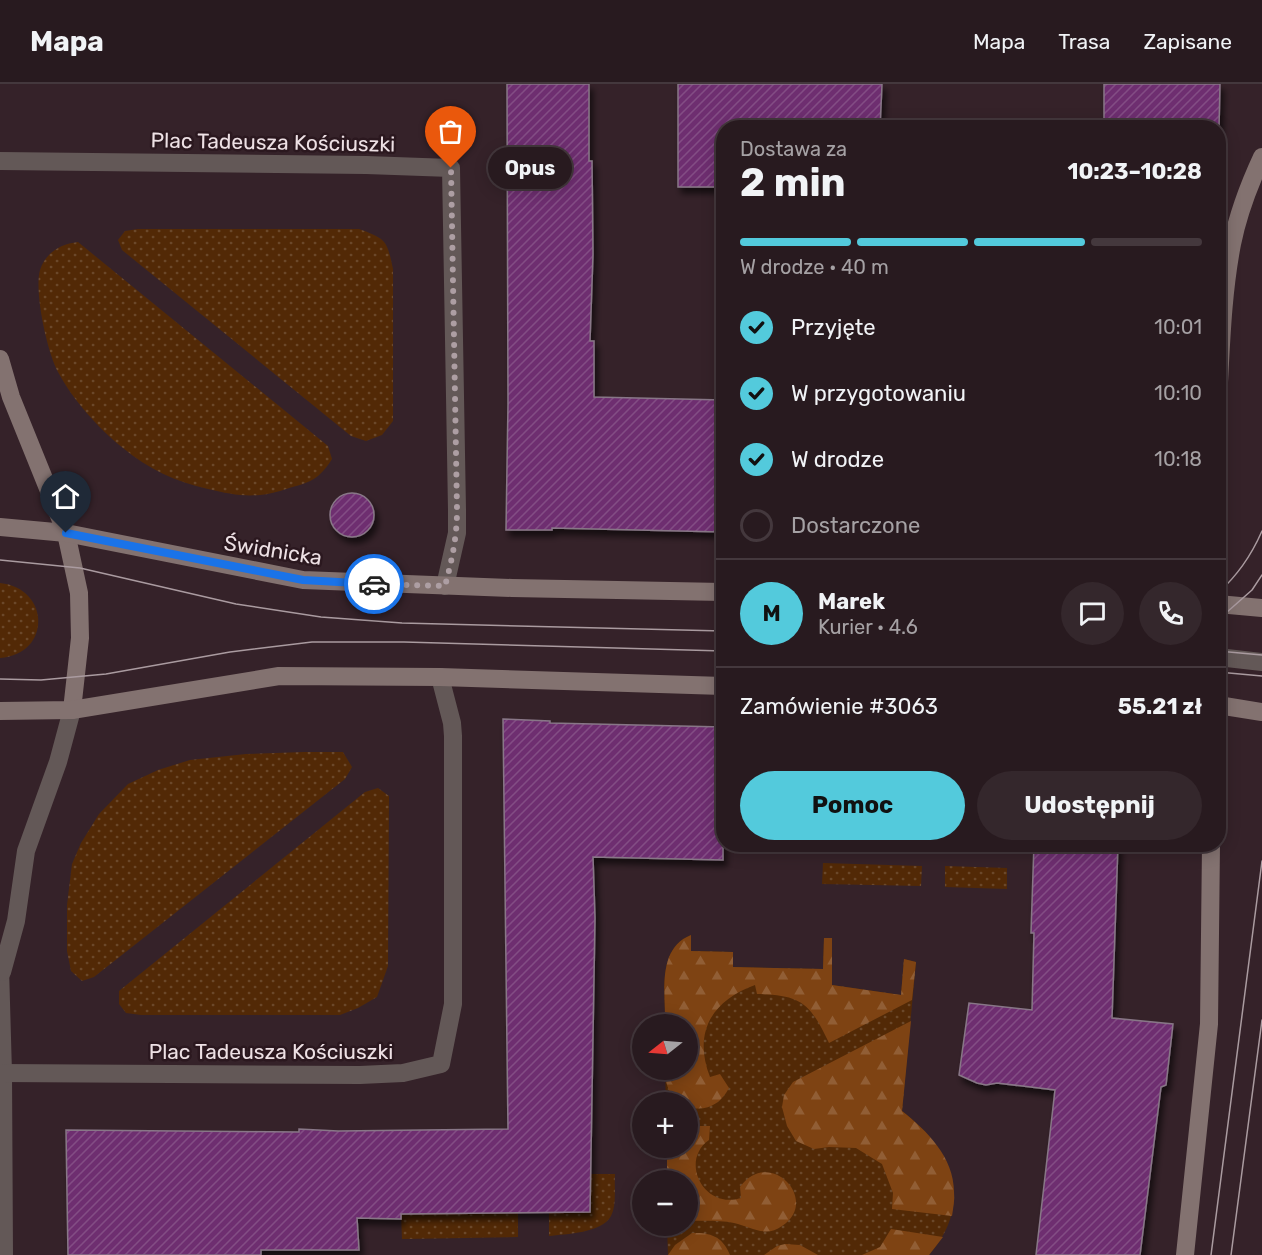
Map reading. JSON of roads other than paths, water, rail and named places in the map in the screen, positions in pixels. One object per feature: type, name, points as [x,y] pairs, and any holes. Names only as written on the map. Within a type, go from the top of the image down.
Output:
[{"type":"main road","points":[[1226,290],[1232,244],[1246,194],[1262,157]]},
{"type":"main road","points":[[0,359],[11,397],[66,533],[79,593],[80,638],[72,710]]},
{"type":"main road","name":"Świdnicka","points":[[0,527],[66,533],[303,580],[445,586],[716,592]]},
{"type":"main road","points":[[1226,605],[1262,608]]},
{"type":"main road","points":[[0,711],[72,710],[279,676],[440,677],[716,686]]},
{"type":"main road","points":[[1226,706],[1262,712]]},
{"type":"main road","points":[[1185,1255],[1209,1024],[1211,852]]},
{"type":"street","name":"Plac Tadeusza Kościuszki","points":[[0,161],[451,168],[457,533],[445,586]]},
{"type":"street","points":[[1226,658],[1262,662]]},
{"type":"street","name":"Plac Tadeusza Kościuszki","points":[[2,1073],[403,1074],[441,1064],[453,1004],[453,736],[452,723],[440,677]]},
{"type":"street","points":[[4,1255],[1,969],[16,921],[26,851],[58,762],[72,710]]},
{"type":"tram line","points":[[1226,584],[1254,548],[1262,531]]},
{"type":"tram line","points":[[0,560],[80,568],[236,604],[321,617],[402,623],[716,631]]},
{"type":"tram line","points":[[1226,613],[1252,590],[1262,575]]},
{"type":"tram line","points":[[0,679],[41,680],[106,674],[230,652],[312,642],[404,642],[716,651]]},
{"type":"tram line","points":[[1226,652],[1262,655]]},
{"type":"tram line","points":[[1226,673],[1262,676]]},
{"type":"tram line","points":[[1211,1255],[1262,861]]},
{"type":"tram line","points":[[1231,1255],[1262,1020]]},
{"type":"place","name":"Opus","points":[[451,168]]}]
